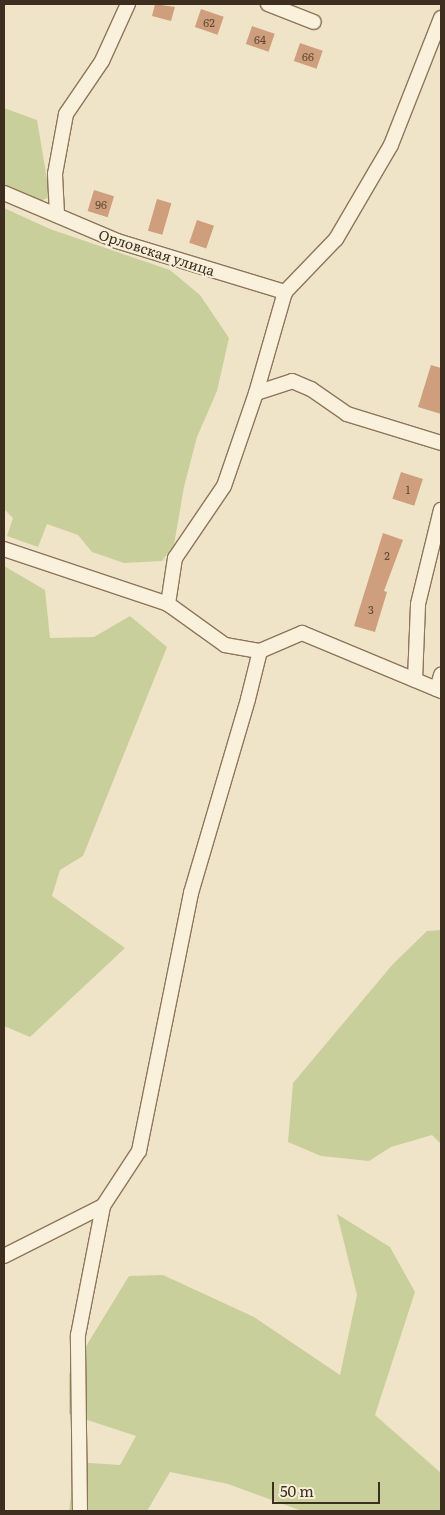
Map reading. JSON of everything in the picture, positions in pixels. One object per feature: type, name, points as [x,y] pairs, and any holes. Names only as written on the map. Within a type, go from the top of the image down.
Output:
[{"type":"street","points":[[57,214],[55,174],[66,114],[102,61],[128,4]]},
{"type":"street","points":[[268,4],[314,22]]},
{"type":"street","points":[[168,604],[175,558],[224,486],[256,393],[285,292],[336,239],[391,145],[441,18]]},
{"type":"street","name":"Орловская улица","points":[[4,193],[57,214],[117,242],[285,292]]},
{"type":"street","points":[[256,393],[292,382],[311,389],[348,414],[441,443]]},
{"type":"street","points":[[415,680],[418,604],[441,510]]},
{"type":"street","points":[[4,549],[168,604],[226,645],[260,651],[302,633],[439,690],[441,675]]},
{"type":"street","points":[[80,1511],[78,1335],[103,1206],[139,1151],[191,893],[248,699],[260,651]]},
{"type":"street","points":[[4,1256],[103,1206]]},
{"type":"green space","points":[[4,108],[37,120],[50,197],[38,202],[4,191]]},
{"type":"green space","points":[[4,208],[50,229],[170,270],[200,295],[229,338],[217,391],[197,437],[184,487],[174,545],[162,561],[124,563],[92,552],[78,535],[47,524],[38,547],[7,536],[13,518],[4,509]]},
{"type":"green space","points":[[4,566],[45,590],[50,638],[94,637],[130,616],[167,647],[83,856],[60,870],[52,896],[125,948],[30,1037],[4,1026]]},
{"type":"green space","points":[[441,930],[441,1144],[432,1135],[391,1147],[369,1161],[321,1156],[288,1142],[293,1083],[393,964],[427,931]]},
{"type":"green space","points":[[337,1214],[390,1247],[415,1292],[375,1415],[441,1473],[441,1511],[302,1511],[228,1484],[170,1472],[147,1511],[69,1511],[75,1462],[120,1465],[136,1436],[69,1414],[69,1374],[129,1276],[163,1275],[254,1317],[340,1375],[357,1295]]},
{"type":"building","points":[[155,4],[175,7],[171,21],[152,16]]},
{"type":"building","points":[[201,9],[224,17],[218,35],[195,27]]},
{"type":"building","points":[[252,26],[275,34],[269,52],[246,44]]},
{"type":"building","points":[[300,43],[323,51],[317,69],[294,61]]},
{"type":"building","points":[[94,190],[114,196],[108,217],[88,211]]},
{"type":"building","points":[[157,199],[171,203],[162,235],[148,231]]},
{"type":"building","points":[[197,220],[214,226],[206,249],[189,243]]},
{"type":"building","points":[[431,365],[441,368],[441,414],[418,407]]},
{"type":"building","points":[[401,472],[423,479],[414,506],[392,499]]},
{"type":"building","points":[[383,533],[403,540],[384,591],[387,592],[375,632],[354,626]]}]
